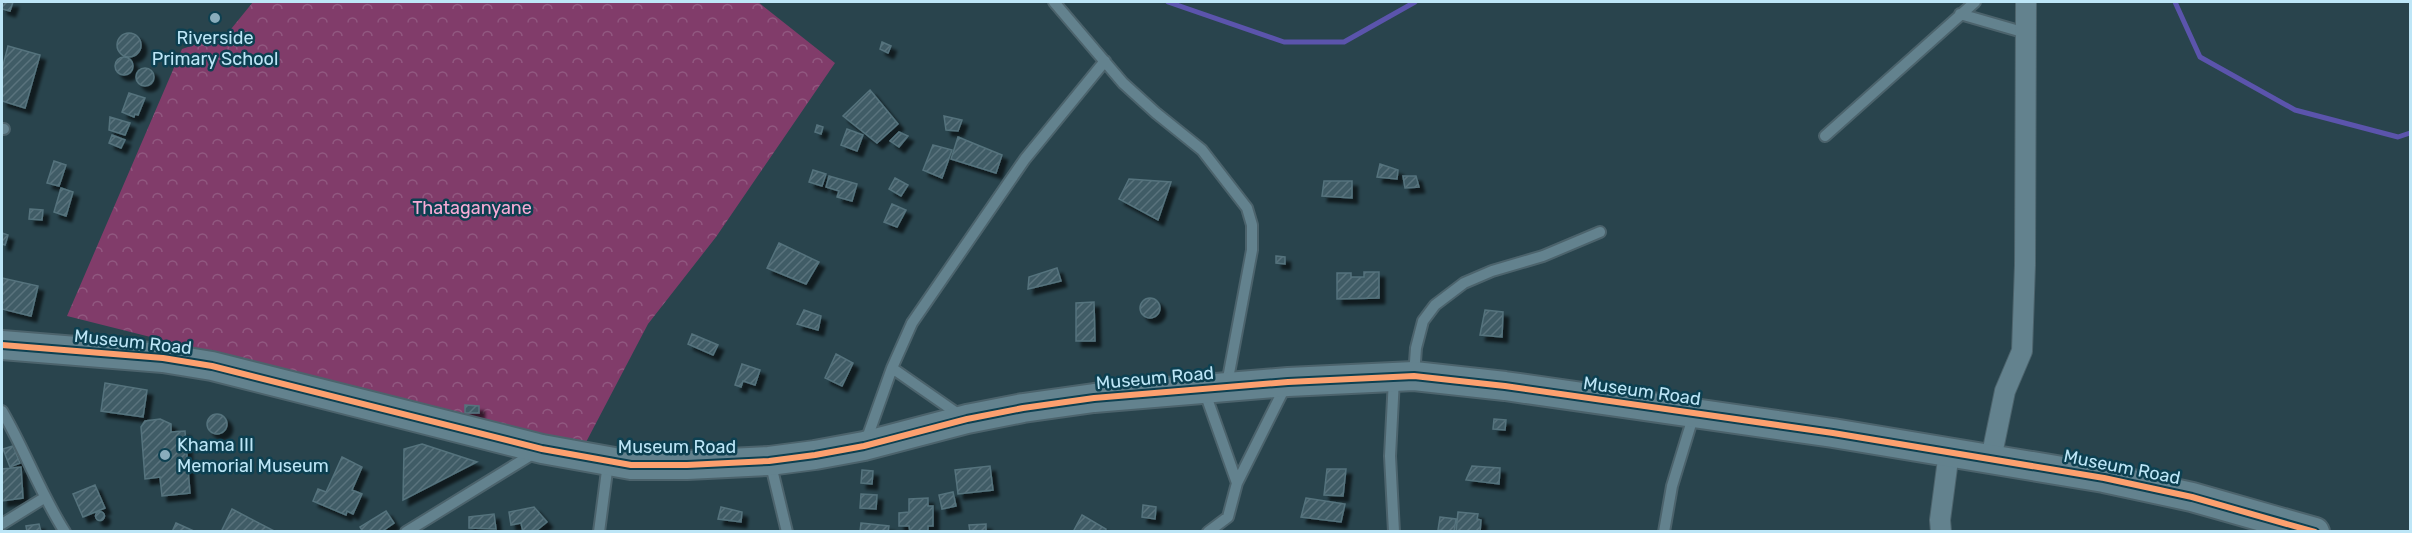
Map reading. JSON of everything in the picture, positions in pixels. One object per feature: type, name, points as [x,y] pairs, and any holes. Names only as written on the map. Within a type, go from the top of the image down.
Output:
[{"type":"street","points":[[1991,459],[2005,391],[2022,351],[2026,2]]},
{"type":"street","name":"Museum Road","points":[[2,345],[163,358],[212,366],[542,449],[631,465],[770,461],[864,446],[1023,408],[1094,398],[1288,382],[1404,376],[1505,386],[1694,413],[2104,478],[2192,496],[2315,531]]},
{"type":"street","points":[[1938,528],[1949,452]]},
{"type":"lane","points":[[1054,2],[1123,83],[1202,150],[1246,208],[1252,225],[1252,250],[1215,388],[1238,483]]},
{"type":"lane","points":[[1825,136],[1975,2]]},
{"type":"lane","points":[[1960,14],[2026,33]]},
{"type":"lane","points":[[864,446],[892,368],[912,323],[1025,159],[1105,61]]},
{"type":"lane","points":[[1394,531],[1390,456],[1404,376],[1416,348],[1423,321],[1435,305],[1464,283],[1492,271],[1543,256],[1600,232]]},
{"type":"lane","points":[[892,368],[967,420]]},
{"type":"lane","points":[[1208,531],[1228,518],[1238,483],[1288,382]]},
{"type":"lane","points":[[2,411],[44,498],[65,531]]},
{"type":"lane","points":[[1664,531],[1672,486],[1694,413]]},
{"type":"lane","points":[[406,531],[542,449]]},
{"type":"lane","points":[[770,461],[787,531]]},
{"type":"lane","points":[[599,531],[608,462]]},
{"type":"lane","points":[[2,524],[44,498]]},
{"type":"green space","name":"Thataganyane","points":[[253,2],[758,2],[835,63],[716,237],[648,324],[584,446],[67,316],[182,49],[227,34]]},
{"type":"building","points":[[2,2],[13,2],[10,11],[2,9]]},
{"type":"building","points":[[129,33],[134,34],[140,40],[140,50],[134,56],[129,57],[124,56],[118,50],[117,45],[118,40],[124,34]]},
{"type":"building","points":[[882,42],[891,46],[888,53],[880,49]]},
{"type":"building","points":[[8,46],[40,55],[25,108],[2,101],[2,69]]},
{"type":"building","points":[[124,57],[130,60],[133,66],[130,72],[124,75],[118,72],[115,66],[118,60]]},
{"type":"building","points":[[141,68],[149,68],[154,73],[152,84],[141,86],[136,81],[136,73]]},
{"type":"building","points":[[870,90],[898,124],[877,143],[843,116]]},
{"type":"building","points":[[129,93],[145,98],[138,115],[135,114],[134,117],[122,112]]},
{"type":"building","points":[[944,116],[962,120],[958,131],[946,130]]},
{"type":"building","points":[[110,117],[130,123],[125,135],[109,130]]},
{"type":"building","points":[[817,125],[823,127],[821,134],[815,132]]},
{"type":"building","points":[[847,129],[863,135],[857,151],[841,145]]},
{"type":"building","points":[[899,132],[908,136],[899,147],[890,141]]},
{"type":"building","points":[[112,135],[125,140],[121,148],[109,143]]},
{"type":"building","points":[[958,137],[1002,155],[996,173],[951,159]]},
{"type":"building","points":[[933,145],[952,150],[942,178],[923,170]]},
{"type":"building","points":[[54,161],[66,165],[59,186],[47,183]]},
{"type":"building","points":[[1380,164],[1398,170],[1397,179],[1377,177]]},
{"type":"building","points":[[813,170],[826,174],[822,186],[809,182]]},
{"type":"building","points":[[829,176],[857,184],[852,201],[837,197],[839,191],[826,187]]},
{"type":"building","points":[[1403,176],[1416,176],[1419,187],[1405,188]]},
{"type":"building","points":[[895,178],[908,185],[901,196],[889,189]]},
{"type":"building","points":[[1129,179],[1171,182],[1158,220],[1119,199]]},
{"type":"building","points":[[1324,181],[1352,181],[1352,198],[1322,196]]},
{"type":"building","points":[[61,188],[73,192],[66,216],[54,212]]},
{"type":"building","points":[[892,204],[906,210],[897,227],[884,222]]},
{"type":"building","points":[[30,209],[43,210],[42,220],[29,219]]},
{"type":"building","points":[[2,233],[8,235],[5,245],[2,244]]},
{"type":"building","points":[[779,243],[819,262],[806,284],[767,268]]},
{"type":"building","points":[[1276,256],[1285,257],[1285,264],[1276,263]]},
{"type":"building","points":[[1057,268],[1061,281],[1028,289],[1029,277]]},
{"type":"building","points":[[1364,272],[1379,272],[1379,298],[1337,299],[1337,273],[1351,273],[1351,277],[1364,277]]},
{"type":"building","points":[[2,278],[38,286],[31,316],[2,309]]},
{"type":"building","points":[[1150,298],[1157,301],[1160,308],[1157,315],[1150,318],[1143,315],[1140,308],[1143,301]]},
{"type":"building","points":[[1094,302],[1095,341],[1076,341],[1076,303]]},
{"type":"building","points":[[804,310],[821,316],[818,330],[797,324]]},
{"type":"building","points":[[1485,310],[1503,312],[1502,337],[1480,335]]},
{"type":"building","points":[[692,334],[718,345],[713,355],[688,344]]},
{"type":"building","points":[[836,354],[853,363],[842,386],[825,378]]},
{"type":"building","points":[[742,364],[760,370],[755,385],[743,381],[741,387],[735,385]]},
{"type":"building","points":[[105,383],[147,390],[143,417],[101,411]]},
{"type":"building","points":[[465,405],[479,406],[479,413],[465,413]]},
{"type":"building","points":[[217,414],[224,417],[227,424],[224,431],[217,434],[210,431],[207,424],[210,417]]},
{"type":"building","name":"Khama III Memorial Museum","points":[[160,419],[171,424],[171,432],[185,431],[190,493],[162,496],[160,477],[145,479],[141,427],[145,421]]},
{"type":"building","points":[[1494,419],[1506,420],[1505,430],[1493,429]]},
{"type":"building","points":[[422,444],[477,462],[403,500],[404,449]]},
{"type":"building","points":[[13,446],[20,463],[10,467],[3,449]]},
{"type":"building","points":[[342,457],[362,467],[352,490],[362,494],[353,514],[347,511],[346,515],[313,501],[318,489],[326,492]]},
{"type":"building","points":[[990,466],[993,490],[958,494],[955,470]]},
{"type":"building","points":[[1472,466],[1500,468],[1499,484],[1466,480]]},
{"type":"building","points":[[21,467],[23,498],[2,501],[2,469]]},
{"type":"building","points":[[1327,469],[1346,469],[1343,496],[1324,495]]},
{"type":"building","points":[[862,470],[873,471],[872,484],[861,483]]},
{"type":"building","points":[[95,485],[105,508],[83,517],[73,494]]},
{"type":"building","points":[[953,492],[956,506],[942,509],[939,495]]},
{"type":"building","points":[[861,494],[877,495],[876,509],[860,508]]},
{"type":"building","points":[[928,498],[928,506],[933,506],[933,526],[928,526],[928,532],[910,532],[909,526],[899,526],[899,513],[909,512],[909,499]]},
{"type":"building","points":[[1306,498],[1345,504],[1341,522],[1301,517]]},
{"type":"building","points":[[1143,505],[1156,507],[1155,519],[1142,517]]},
{"type":"building","points":[[534,507],[547,522],[537,530],[523,532],[521,523],[511,525],[509,512]]},
{"type":"building","points":[[721,507],[742,512],[741,522],[718,519]]},
{"type":"building","points":[[232,509],[276,532],[221,532]]},
{"type":"building","points":[[386,511],[394,523],[381,532],[363,532],[360,527]]},
{"type":"building","points":[[100,512],[104,516],[100,520],[96,516]]},
{"type":"building","points":[[1458,512],[1478,514],[1477,519],[1481,520],[1480,532],[1456,532]]},
{"type":"building","points":[[494,514],[496,529],[469,528],[469,517]]},
{"type":"building","points":[[1082,515],[1106,529],[1105,532],[1073,532]]},
{"type":"building","points":[[1440,517],[1456,519],[1454,532],[1438,530]]},
{"type":"building","points":[[176,523],[196,532],[172,532]]},
{"type":"building","points":[[861,523],[889,526],[888,532],[860,532]]},
{"type":"building","points":[[39,524],[41,532],[27,532],[26,526]]},
{"type":"building","points":[[986,524],[986,532],[970,532],[969,525]]},
{"type":"waterway","points":[[1168,2],[1284,42],[1344,42],[1415,2]]},
{"type":"waterway","points":[[2175,2],[2200,57],[2295,110],[2398,137],[2410,133]]},
{"type":"cycle path","points":[[2,345],[163,358],[212,366],[542,449],[631,465],[769,461],[815,455],[864,446],[967,419],[1094,398],[1288,382],[1414,376],[1505,386],[1833,433],[2104,478],[2192,497],[2315,532]]},
{"type":"place","name":"Riverside Primary School","points":[[215,18]]},
{"type":"place","name":"Khama III Memorial Museum","points":[[165,455]]}]
